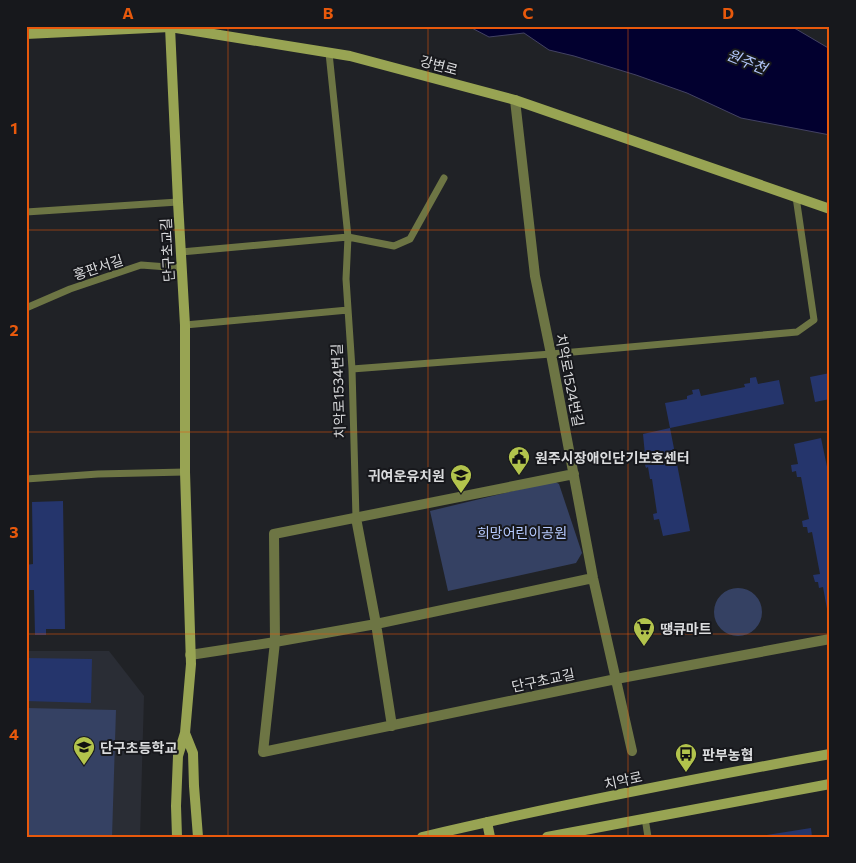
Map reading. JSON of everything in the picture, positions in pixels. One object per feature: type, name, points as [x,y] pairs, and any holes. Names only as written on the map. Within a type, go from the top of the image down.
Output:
[{"type":"street","name":"강변로","points":[[26,34],[170,27],[350,56],[515,100],[830,209]]},
{"type":"street","name":"단구초교길","points":[[170,27],[185,325],[185,472],[190,655],[185,733],[178,756],[177,837]]},
{"type":"street","name":"치악로1524번길","points":[[515,100],[535,276],[593,578],[632,751]]},
{"type":"street","points":[[275,642],[274,534],[574,474]]},
{"type":"street","name":"치악로1534번길","points":[[356,518],[376,624],[392,726]]},
{"type":"street","points":[[190,655],[376,624],[593,578]]},
{"type":"street","name":"단구초교길","points":[[275,642],[262,752],[616,679],[830,640]]},
{"type":"street","name":"단구초교길","points":[[185,733],[193,753],[198,837]]},
{"type":"street","name":"치악로","points":[[422,837],[673,783],[830,754]]},
{"type":"street","points":[[547,837],[830,784]]},
{"type":"street","points":[[487,822],[490,837]]},
{"type":"lane","name":"치악로1534번길","points":[[329,53],[348,237],[346,280],[352,369],[356,518]]},
{"type":"lane","points":[[181,252],[348,237],[394,246],[410,238],[444,178]]},
{"type":"lane","points":[[352,369],[551,354],[797,332],[814,320],[796,197]]},
{"type":"lane","points":[[26,212],[178,202]]},
{"type":"lane","name":"홍판서길","points":[[26,308],[70,289],[141,265],[181,268]]},
{"type":"lane","points":[[185,325],[348,310]]},
{"type":"lane","points":[[26,480],[98,474],[185,472]]},
{"type":"lane","points":[[645,818],[648,837]]},
{"type":"shaded area","name":"단구초등학교","points":[[26,651],[109,651],[144,696],[140,837],[26,837]]},
{"type":"green space","name":"희망어린이공원","points":[[554,481],[559,484],[582,553],[576,563],[448,591],[430,511]]},
{"type":"green space","points":[[738,588],[747,590],[755,595],[760,603],[762,612],[760,621],[755,629],[747,634],[738,636],[729,634],[721,629],[716,621],[714,612],[716,603],[721,595],[729,590]]},
{"type":"green space","points":[[26,708],[116,710],[112,837],[26,837]]},
{"type":"water","name":"원주천","points":[[468,26],[788,26],[830,49],[830,135],[741,118],[687,93],[636,75],[549,50],[524,33],[489,37]]},
{"type":"building","points":[[830,373],[830,399],[815,402],[810,377]]},
{"type":"building","points":[[756,377],[758,384],[779,380],[784,404],[670,428],[665,403],[687,399],[687,396],[693,394],[692,390],[699,389],[701,396],[745,387],[744,384],[750,383],[750,378]]},
{"type":"building","points":[[670,428],[690,531],[663,536],[659,519],[654,520],[653,514],[657,513],[652,479],[650,479],[648,467],[646,468],[644,462],[641,462],[639,456],[645,455],[643,434]]},
{"type":"building","points":[[821,438],[830,481],[830,609],[827,609],[823,587],[819,588],[818,582],[815,582],[813,575],[820,574],[812,532],[808,533],[807,527],[803,527],[802,521],[809,519],[801,477],[797,477],[796,471],[792,472],[791,465],[798,464],[794,444]]},
{"type":"building","points":[[63,501],[65,629],[46,629],[46,635],[35,635],[34,590],[26,590],[26,565],[33,564],[32,502]]},
{"type":"building","points":[[26,658],[92,659],[91,703],[26,701]]},
{"type":"building","points":[[811,828],[812,837],[760,837],[760,836]]},
{"type":"place","name":"원주시장애인단기보호센터","points":[[519,476]]},
{"type":"place","name":"귀여운유치원","points":[[461,494]]},
{"type":"place","name":"땡큐마트","points":[[644,647]]},
{"type":"place","name":"단구초등학교","points":[[84,766]]},
{"type":"place","name":"판부농협","points":[[686,773]]}]
